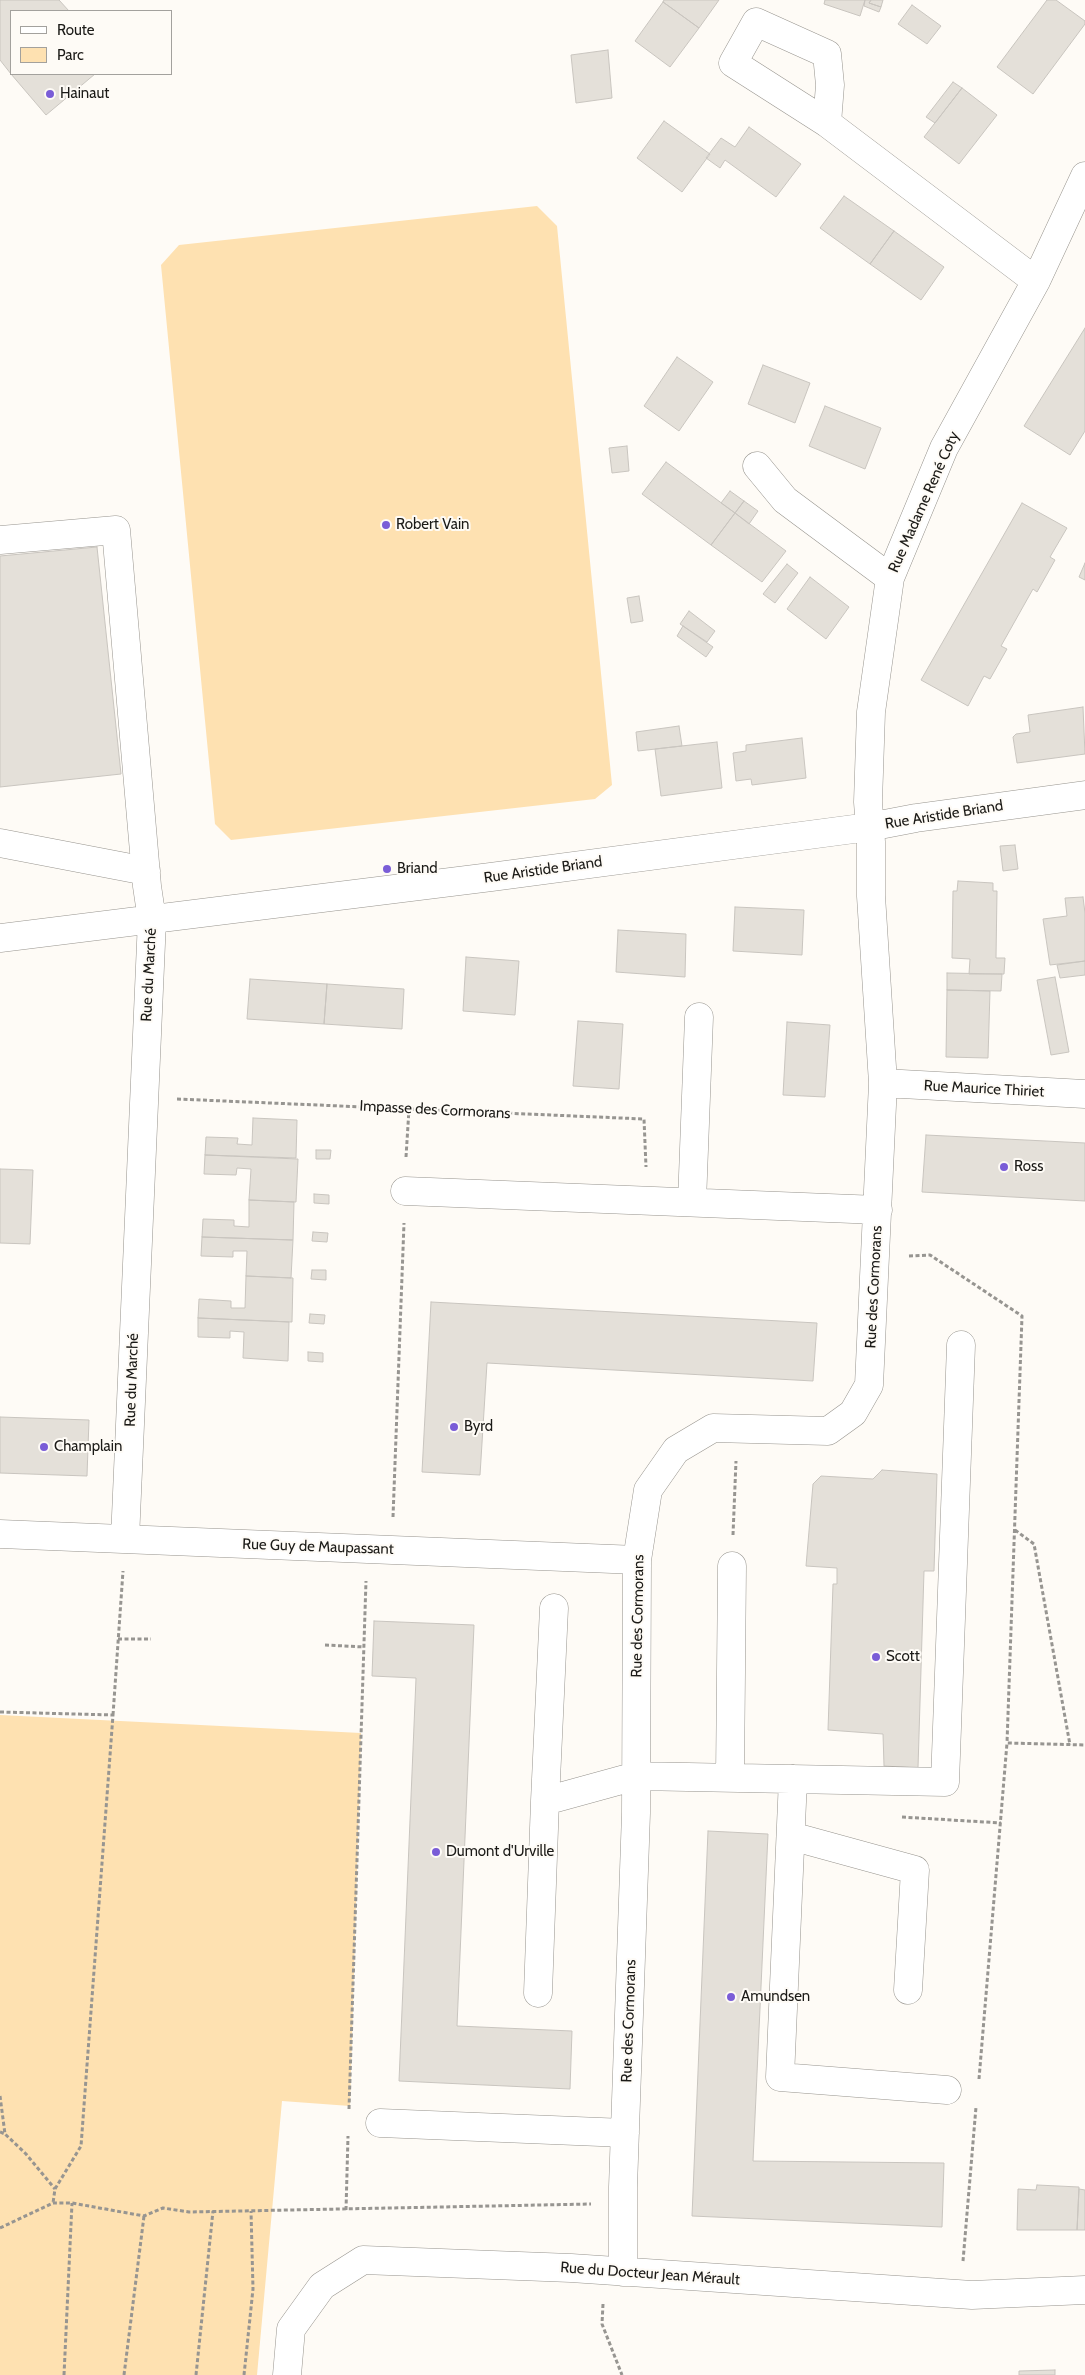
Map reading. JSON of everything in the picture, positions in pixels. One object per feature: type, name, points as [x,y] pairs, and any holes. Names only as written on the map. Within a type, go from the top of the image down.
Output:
[{"type":"street","points":[[827,123],[1036,281]]},
{"type":"street","name":"Rue Madame René Coty","points":[[869,827],[871,712],[890,578],[944,448],[1036,281],[1085,176]]},
{"type":"street","points":[[757,466],[786,500],[890,578]]},
{"type":"street","name":"Rue du Marché","points":[[0,540],[116,530],[152,920],[125,1539]]},
{"type":"street","name":"Rue Aristide Briand","points":[[0,938],[869,827],[916,818],[1085,796]]},
{"type":"street","name":"Rue des Cormorans","points":[[614,2271],[623,2204],[636,1776],[637,1560],[648,1490],[676,1450],[713,1428],[828,1431],[853,1413],[869,1384],[883,1083],[871,896],[869,827]]},
{"type":"street","points":[[0,843],[146,871]]},
{"type":"street","points":[[692,1202],[699,1017]]},
{"type":"street","name":"Rue Maurice Thiriet","points":[[883,1083],[1085,1094]]},
{"type":"street","points":[[405,1191],[878,1210]]},
{"type":"street","points":[[545,1801],[636,1776],[945,1782],[961,1345]]},
{"type":"street","name":"Rue Guy de Maupassant","points":[[0,1534],[637,1560]]},
{"type":"street","points":[[730,1778],[732,1566]]},
{"type":"street","points":[[538,1993],[554,1608]]},
{"type":"street","points":[[793,1779],[780,2078],[947,2090]]},
{"type":"street","points":[[791,1836],[915,1870],[908,1990]]},
{"type":"street","points":[[380,2124],[625,2133]]},
{"type":"street","name":"Rue du Docteur Jean Mérault","points":[[287,2375],[291,2329],[322,2286],[363,2260],[614,2271],[960,2294],[1085,2290]]},
{"type":"path","name":"Impasse des Cormorans","points":[[144,1100],[188,1099],[644,1119],[646,1200]]},
{"type":"path","points":[[349,2111],[364,1647],[379,1549],[405,1191],[409,1108]]},
{"type":"path","points":[[876,1257],[930,1255],[1022,1316],[1008,1743],[978,2083]]},
{"type":"path","points":[[732,1566],[737,1428]]},
{"type":"path","points":[[1015,1529],[1034,1544],[1070,1745]]},
{"type":"path","points":[[53,2203],[55,2188],[81,2146],[125,1539]]},
{"type":"path","points":[[118,1639],[150,1639]]},
{"type":"path","points":[[325,1645],[364,1647]]},
{"type":"path","points":[[0,1712],[113,1715]]},
{"type":"path","points":[[1008,1743],[1085,1745]]},
{"type":"path","points":[[0,2096],[5,2134]]},
{"type":"path","points":[[960,2294],[977,2102]]},
{"type":"path","points":[[346,2210],[348,2131]]},
{"type":"path","points":[[0,2132],[5,2134],[26,2154],[55,2188]]},
{"type":"path","points":[[0,2228],[53,2203],[72,2203],[144,2216],[163,2208],[189,2212],[623,2204]]},
{"type":"path","points":[[64,2375],[72,2203]]},
{"type":"path","points":[[196,2375],[213,2211]]},
{"type":"path","points":[[244,2375],[253,2289],[251,2211]]},
{"type":"path","points":[[124,2375],[144,2216]]},
{"type":"path","points":[[614,2271],[602,2324],[622,2375]]},
{"type":"green space","name":"Robert Vain","points":[[537,206],[557,226],[612,785],[595,799],[231,840],[215,824],[161,265],[179,245]]},
{"type":"green space","points":[[0,1715],[361,1733],[350,2106],[282,2101],[257,2375],[0,2375]]},
{"type":"building","points":[[0,0],[59,0],[68,10],[10,10],[10,73],[0,60]]},
{"type":"building","points":[[664,0],[719,0],[699,28],[663,2]]},
{"type":"building","points":[[825,0],[865,0],[860,16],[824,4]]},
{"type":"building","points":[[865,0],[871,0],[869,3],[881,7],[879,12],[864,6]]},
{"type":"building","points":[[871,0],[883,0],[881,7],[869,3]]},
{"type":"building","points":[[1047,0],[1056,0],[1085,21],[1085,24],[1033,94],[997,67]]},
{"type":"building","points":[[663,2],[699,28],[670,67],[635,41]]},
{"type":"building","points":[[912,5],[941,26],[927,44],[898,24]]},
{"type":"building","points":[[608,50],[612,98],[576,103],[571,55]]},
{"type":"building","name":"Hainaut","points":[[12,75],[94,75],[46,115]]},
{"type":"building","points":[[953,82],[962,88],[935,123],[926,117]]},
{"type":"building","points":[[962,88],[997,115],[959,164],[924,137]]},
{"type":"building","points":[[664,121],[710,154],[682,192],[637,158]]},
{"type":"building","points":[[749,127],[801,164],[776,197],[725,160],[720,168],[706,158],[721,138],[735,147]]},
{"type":"building","points":[[844,196],[894,231],[870,264],[820,228]]},
{"type":"building","points":[[894,231],[944,267],[921,300],[870,264]]},
{"type":"building","points":[[1085,328],[1085,431],[1070,455],[1024,426]]},
{"type":"building","points":[[677,357],[713,382],[679,431],[644,406]]},
{"type":"building","points":[[763,365],[810,383],[795,423],[748,404]]},
{"type":"building","points":[[825,406],[881,428],[865,469],[809,446]]},
{"type":"building","points":[[627,446],[629,471],[612,473],[609,448]]},
{"type":"building","points":[[666,462],[735,513],[711,545],[642,494]]},
{"type":"building","points":[[730,491],[744,501],[735,513],[721,503]]},
{"type":"building","points":[[744,501],[758,511],[749,524],[735,513]]},
{"type":"building","points":[[1022,503],[1067,528],[1050,557],[1055,560],[1037,592],[1033,589],[1001,646],[1007,649],[990,679],[984,676],[968,706],[921,680]]},
{"type":"building","points":[[735,513],[786,551],[762,582],[711,545]]},
{"type":"building","points":[[97,547],[121,774],[0,787],[0,556]]},
{"type":"building","points":[[1085,563],[1085,580],[1079,577]]},
{"type":"building","points":[[787,564],[798,573],[775,603],[763,594]]},
{"type":"building","points":[[810,577],[849,607],[826,639],[787,609]]},
{"type":"building","points":[[639,596],[643,621],[631,623],[627,598]]},
{"type":"building","points":[[689,611],[715,631],[707,642],[680,624]]},
{"type":"building","points":[[683,626],[713,647],[706,657],[677,636]]},
{"type":"building","points":[[1083,707],[1085,754],[1017,763],[1013,737],[1016,734],[1030,732],[1028,715]]},
{"type":"building","points":[[679,726],[682,746],[638,751],[636,732]]},
{"type":"building","points":[[802,738],[806,778],[752,785],[751,779],[736,781],[733,753],[746,751],[746,745]]},
{"type":"building","points":[[717,742],[722,788],[661,796],[655,749]]},
{"type":"building","points":[[1015,845],[1018,869],[1003,871],[1000,846]]},
{"type":"building","points":[[958,881],[993,883],[993,891],[997,891],[996,958],[1005,958],[1004,974],[969,974],[970,959],[952,958],[953,891],[957,891]]},
{"type":"building","points":[[1083,897],[1085,961],[1050,965],[1043,919],[1067,916],[1065,898]]},
{"type":"building","points":[[735,907],[804,910],[802,955],[733,951]]},
{"type":"building","points":[[618,930],[686,934],[685,977],[616,972]]},
{"type":"building","points":[[466,957],[519,961],[515,1015],[463,1011]]},
{"type":"building","points":[[1085,961],[1085,975],[1060,978],[1057,965]]},
{"type":"building","points":[[947,973],[1002,974],[1001,991],[947,990]]},
{"type":"building","points":[[1055,977],[1069,1052],[1051,1055],[1037,980]]},
{"type":"building","points":[[250,979],[327,984],[324,1024],[247,1019]]},
{"type":"building","points":[[327,984],[404,989],[402,1029],[324,1024]]},
{"type":"building","points":[[947,990],[990,991],[988,1058],[946,1057]]},
{"type":"building","points":[[578,1021],[623,1024],[619,1089],[573,1086]]},
{"type":"building","points":[[787,1022],[830,1025],[825,1097],[783,1095]]},
{"type":"building","points":[[253,1118],[297,1120],[296,1158],[205,1155],[206,1137],[238,1138],[237,1144],[252,1145]]},
{"type":"building","name":"Ross","points":[[926,1135],[1085,1143],[1085,1201],[922,1192]]},
{"type":"building","points":[[316,1150],[331,1150],[330,1159],[316,1159]]},
{"type":"building","points":[[205,1155],[298,1159],[296,1202],[249,1200],[251,1169],[237,1168],[236,1175],[204,1174]]},
{"type":"building","points":[[0,1169],[33,1170],[30,1244],[0,1243]]},
{"type":"building","points":[[314,1194],[329,1195],[329,1204],[314,1203]]},
{"type":"building","points":[[249,1200],[294,1202],[293,1240],[202,1237],[203,1219],[234,1220],[234,1226],[249,1227]]},
{"type":"building","points":[[313,1232],[328,1233],[327,1242],[312,1241]]},
{"type":"building","points":[[202,1237],[293,1240],[291,1278],[246,1276],[247,1251],[233,1251],[233,1257],[201,1256]]},
{"type":"building","points":[[312,1270],[326,1270],[326,1280],[311,1279]]},
{"type":"building","points":[[246,1276],[293,1278],[292,1322],[198,1318],[199,1299],[231,1301],[231,1308],[245,1308]]},
{"type":"building","name":"Byrd","points":[[431,1302],[817,1323],[813,1381],[487,1363],[480,1475],[422,1472]]},
{"type":"building","points":[[310,1314],[325,1315],[324,1324],[309,1323]]},
{"type":"building","points":[[198,1318],[289,1322],[288,1361],[243,1358],[244,1332],[230,1331],[230,1338],[198,1337]]},
{"type":"building","points":[[308,1352],[323,1353],[323,1362],[308,1361]]},
{"type":"building","name":"Champlain","points":[[0,1417],[89,1420],[87,1476],[0,1473]]},
{"type":"building","name":"Scott","points":[[882,1470],[937,1474],[934,1571],[924,1571],[918,1768],[884,1766],[883,1734],[828,1730],[833,1584],[837,1584],[837,1568],[806,1566],[813,1484],[821,1476],[873,1479]]},
{"type":"building","name":"Dumont d'Urville","points":[[374,1621],[474,1625],[457,2026],[572,2031],[570,2089],[399,2081],[416,1678],[372,1676]]},
{"type":"building","name":"Amundsen","points":[[708,1831],[768,1834],[753,2161],[944,2163],[942,2227],[692,2216]]},
{"type":"building","points":[[1037,2185],[1079,2187],[1077,2230],[1017,2230],[1018,2189],[1036,2190]]},
{"type":"building","points":[[1079,2189],[1085,2190],[1085,2230],[1077,2230]]},
{"type":"building","points":[[1055,2370],[1055,2375],[1019,2375],[1019,2371]]},
{"type":"place","name":"Hainaut","points":[[50,94]]},
{"type":"place","name":"Robert Vain","points":[[386,525]]},
{"type":"place","name":"Briand","points":[[387,869]]},
{"type":"place","name":"Ross","points":[[1004,1167]]},
{"type":"place","name":"Byrd","points":[[454,1427]]},
{"type":"place","name":"Champlain","points":[[44,1447]]},
{"type":"place","name":"Scott","points":[[876,1657]]},
{"type":"place","name":"Dumont d'Urville","points":[[436,1852]]},
{"type":"place","name":"Amundsen","points":[[731,1997]]}]
